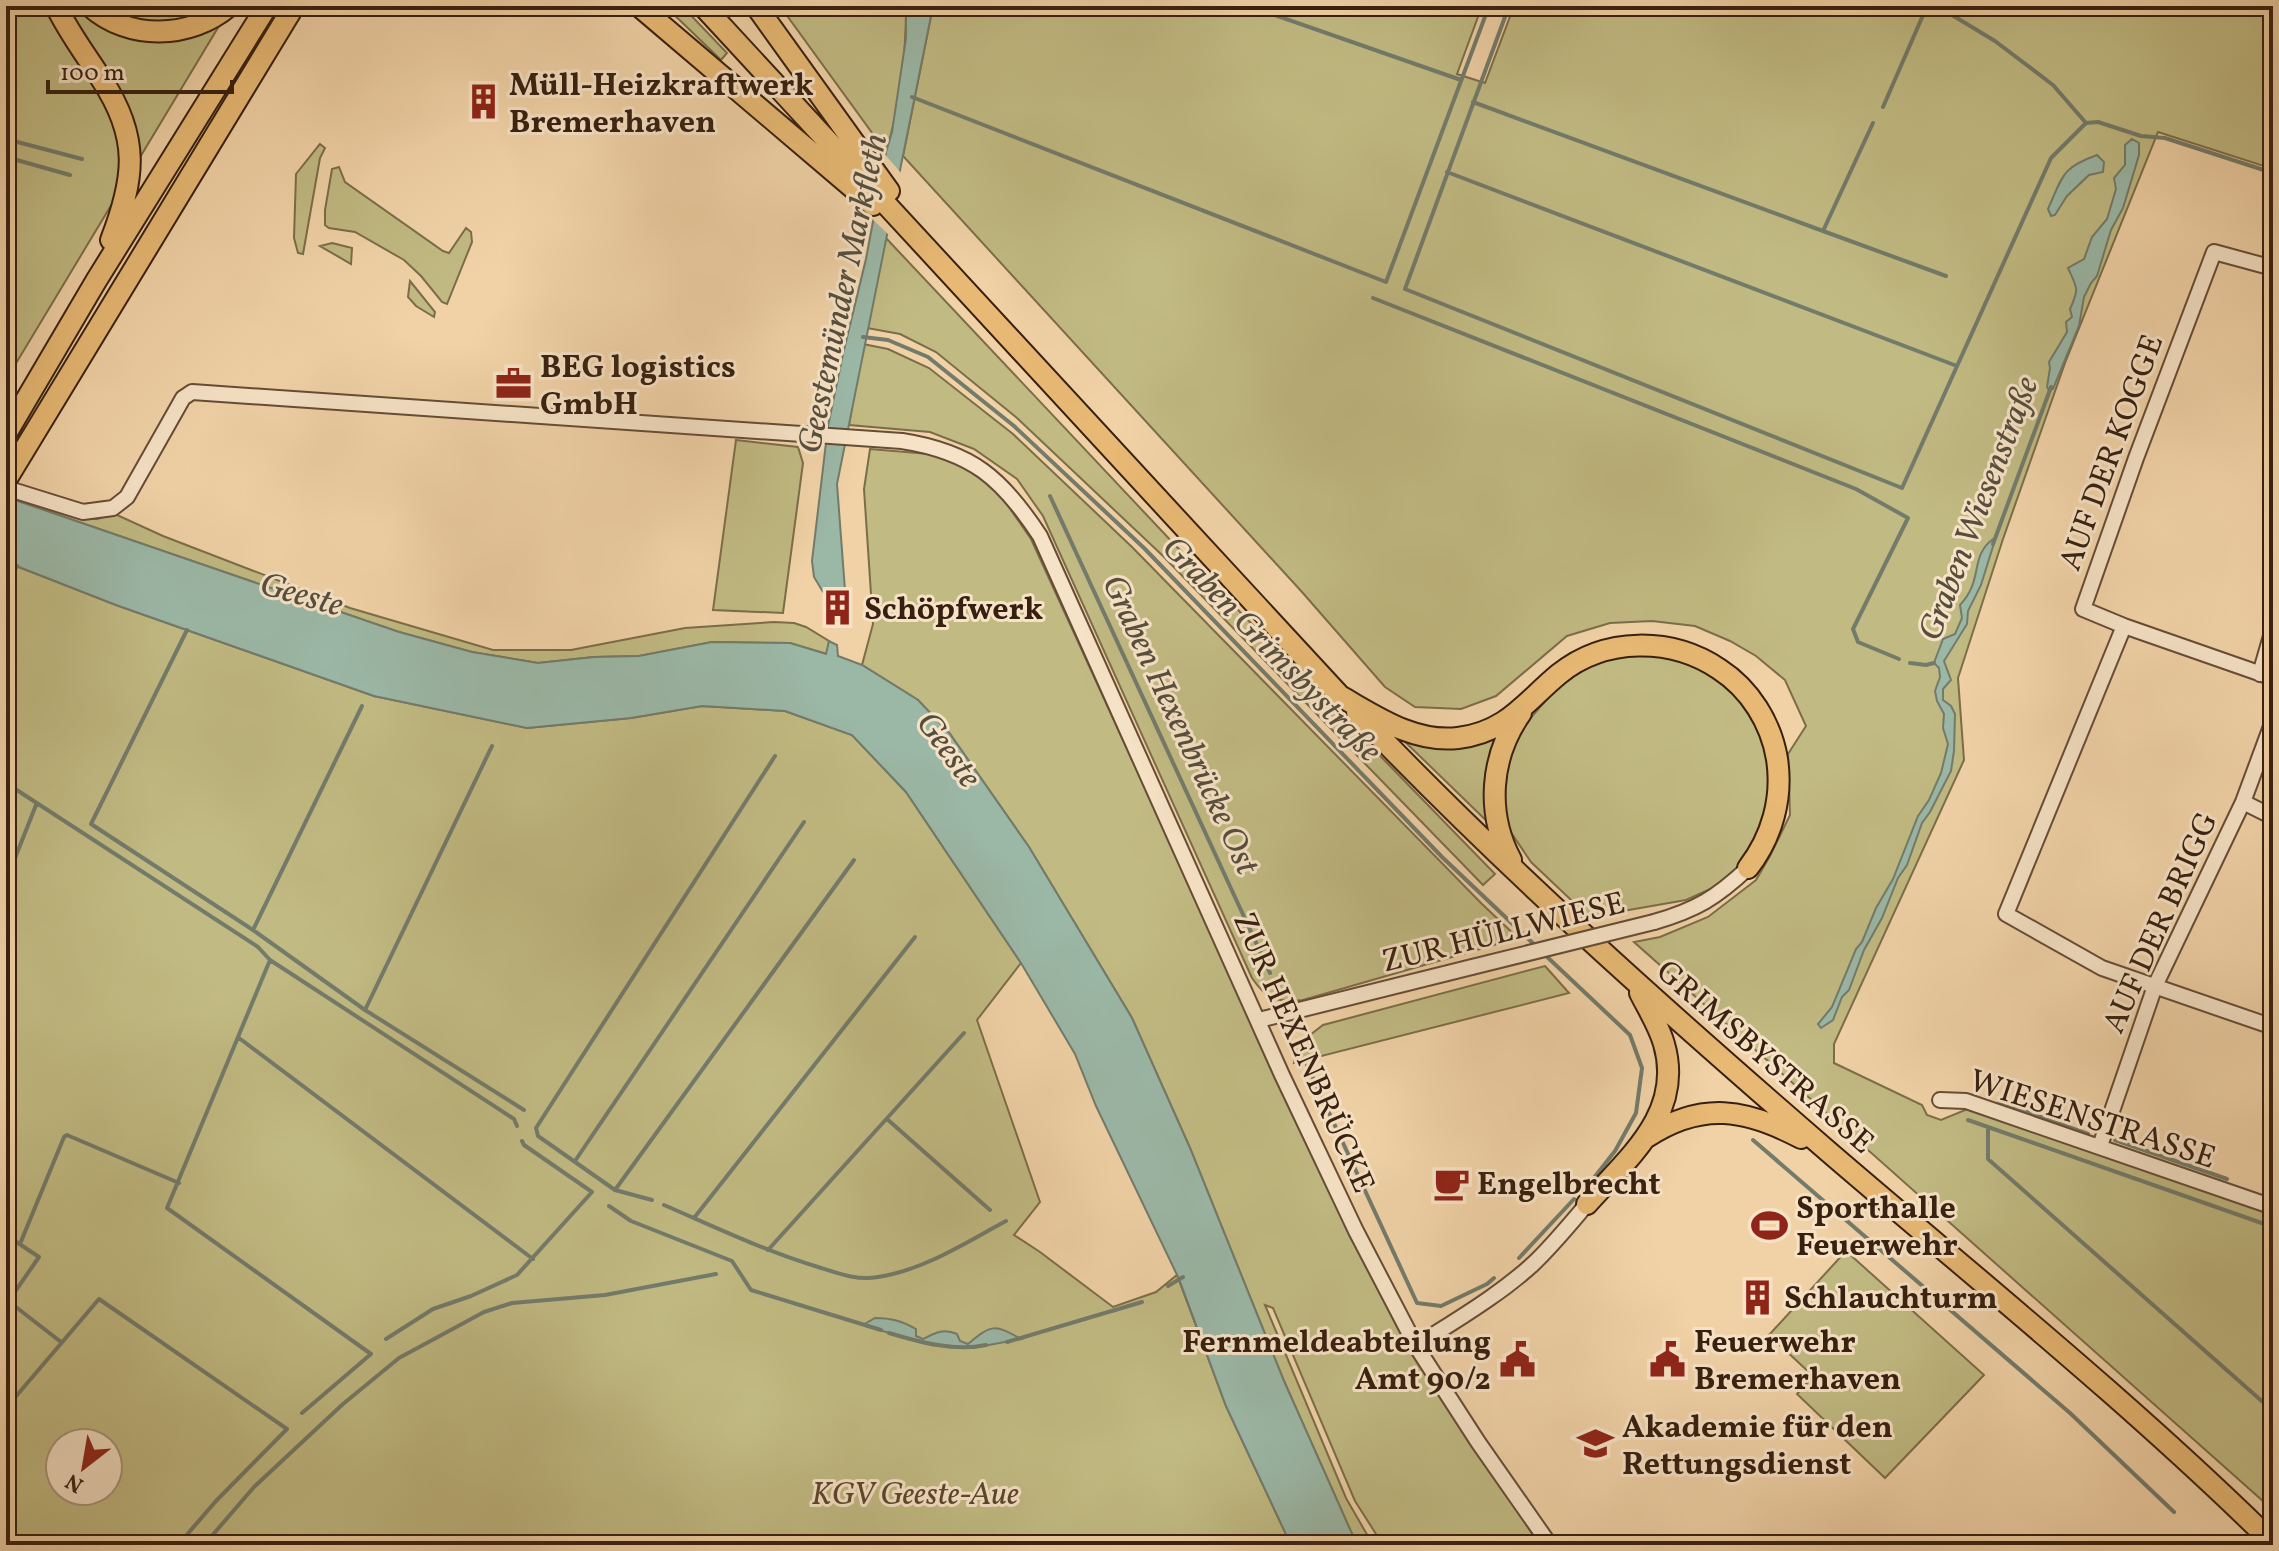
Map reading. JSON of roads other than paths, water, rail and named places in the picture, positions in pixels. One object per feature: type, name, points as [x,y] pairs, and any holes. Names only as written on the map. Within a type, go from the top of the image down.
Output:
[{"type":"highway","points":[[56,6],[113,98],[128,136],[131,155],[126,198],[96,281]]},
{"type":"highway","points":[[90,6],[131,28],[167,32],[204,22],[229,6]]},
{"type":"highway","points":[[6,434],[96,281],[267,6]]},
{"type":"highway","points":[[10,473],[294,6]]},
{"type":"highway","points":[[230,111],[307,6]]},
{"type":"highway","points":[[639,6],[867,182]]},
{"type":"highway","points":[[703,6],[867,182]]},
{"type":"highway","points":[[756,6],[867,182]]},
{"type":"highway","name":"GRIMSBYSTRASSE","points":[[867,182],[1340,696],[1453,812],[1632,979],[2113,1394],[2224,1494],[2273,1543]]},
{"type":"highway","points":[[1340,696],[1399,729],[1417,735],[1436,738],[1475,735],[1511,719],[1558,675],[1586,658],[1617,648],[1649,646],[1681,651],[1703,660],[1724,672],[1748,694],[1771,736],[1778,768],[1774,816],[1748,868]]},
{"type":"highway","points":[[1519,874],[1501,839],[1494,789],[1505,741],[1525,706]]},
{"type":"highway","points":[[1587,1204],[1647,1137],[1667,1092],[1668,1060],[1659,1029],[1632,979]]},
{"type":"highway","points":[[1647,1137],[1684,1118],[1725,1112],[1775,1125],[1831,1153]]},
{"type":"street","name":"AUF DER KOGGE","points":[[2124,626],[2083,609],[2214,252],[2273,268]]},
{"type":"street","name":"ZUR HEXENBRÜCKE","points":[[6,488],[83,512],[113,508],[127,497],[183,398],[192,392],[815,434],[928,445],[957,454],[979,467],[1002,485],[1023,509],[1040,536],[1282,1075],[1356,1231],[1416,1346],[1550,1545]]},
{"type":"street","points":[[2273,629],[2267,676],[2124,626],[2006,914],[2102,968],[2273,1027]]},
{"type":"street","name":"AUF DER BRIGG","points":[[2100,1146],[2155,986],[2243,802],[2273,721]]},
{"type":"street","points":[[2243,802],[2273,817]]},
{"type":"street","name":"ZUR HÜLLWIESE","points":[[1259,1020],[1654,922],[1710,900],[1748,868]]},
{"type":"street","name":"WIESENSTRASSE","points":[[1940,1100],[1966,1101],[2273,1207]]},
{"type":"street","points":[[1416,1346],[1519,1276],[1548,1249],[1587,1204]]},
{"type":"water","points":[[906,6],[933,6],[837,484],[845,590],[823,592],[814,577],[812,561],[828,426],[892,132],[906,38]]},
{"type":"water","points":[[2132,139],[2139,143],[2139,155],[2123,208],[2111,230],[2097,276],[2084,297],[2079,326],[2053,389],[2049,390],[2049,362],[2067,332],[2066,322],[2072,317],[2070,309],[2076,293],[2068,268],[2084,259],[2092,237],[2107,219],[2116,189],[2114,178],[2125,165],[2125,145]]},
{"type":"water","points":[[2097,155],[2104,162],[2103,172],[2089,175],[2051,216],[2048,209],[2065,174],[2076,164]]},
{"type":"water","name":"Geeste","points":[[6,497],[399,632],[472,652],[538,663],[639,656],[712,642],[790,643],[826,654],[829,641],[837,645],[838,656],[862,665],[918,700],[950,734],[1029,847],[1132,1018],[1190,1148],[1284,1381],[1357,1545],[1291,1545],[1226,1406],[1179,1279],[1096,1106],[1075,1054],[1021,963],[906,792],[852,735],[785,711],[702,706],[631,718],[527,728],[374,696],[116,605],[6,562]]},
{"type":"water","points":[[1993,539],[1981,585],[1968,611],[1967,624],[1944,661],[1951,680],[1943,689],[1943,700],[1955,714],[1951,771],[1922,823],[1907,865],[1864,950],[1849,990],[1842,997],[1833,1020],[1821,1028],[1818,1024],[1832,1007],[1856,949],[1893,879],[1918,816],[1941,773],[1948,744],[1943,728],[1944,714],[1935,691],[1940,677],[1939,668],[1934,663],[1943,639],[1955,634],[1962,618],[1960,605],[1972,587],[1981,553]]},
{"type":"water","points":[[875,1318],[906,1324],[916,1329],[916,1336],[923,1339],[947,1331],[957,1334],[960,1341],[968,1344],[993,1328],[1021,1339],[973,1348],[922,1343],[863,1325]]},
{"type":"waterway","points":[[1249,6],[1461,80]]},
{"type":"waterway","points":[[912,97],[1386,282],[1489,6]]},
{"type":"waterway","points":[[1509,6],[1405,289],[1902,488],[2051,158],[2086,123],[2098,122],[2141,136],[2165,138],[2273,173]]},
{"type":"waterway","points":[[1883,107],[1927,6]]},
{"type":"waterway","points":[[1937,6],[1995,41],[2053,85],[2086,123]]},
{"type":"waterway","points":[[1473,102],[1823,231]]},
{"type":"waterway","points":[[1873,123],[1823,231],[1946,276]]},
{"type":"waterway","points":[[6,139],[82,159]]},
{"type":"waterway","points":[[6,157],[70,175]]},
{"type":"waterway","points":[[1447,172],[1957,366]]},
{"type":"waterway","points":[[1373,298],[1856,489],[1908,518],[1853,629],[1858,642],[1899,659]]},
{"type":"waterway","name":"Graben Grimsbystraße","points":[[863,337],[888,340],[928,357],[1014,426],[1144,548],[1442,857],[1538,948]]},
{"type":"waterway","name":"Graben Wiesenstraße","points":[[1993,544],[2051,387]]},
{"type":"waterway","name":"Graben Hexenbrücke Ost","points":[[1050,496],[1270,973]]},
{"type":"waterway","points":[[6,585],[17,566]]},
{"type":"waterway","points":[[187,630],[91,824],[253,930],[365,1010],[524,1110]]},
{"type":"waterway","points":[[1910,663],[1934,663]]},
{"type":"waterway","points":[[253,930],[362,706]]},
{"type":"waterway","points":[[365,1010],[492,746]]},
{"type":"waterway","points":[[652,1200],[615,1190],[538,1136],[536,1128],[775,756]]},
{"type":"waterway","points":[[6,783],[258,947],[270,960],[514,1119],[517,1126]]},
{"type":"waterway","points":[[6,881],[36,805]]},
{"type":"waterway","points":[[575,1161],[804,822]]},
{"type":"waterway","points":[[615,1190],[854,860]]},
{"type":"waterway","points":[[694,1218],[915,937]]},
{"type":"waterway","points":[[1544,954],[1630,1035],[1642,1068],[1636,1113],[1615,1151],[1593,1179]]},
{"type":"waterway","points":[[270,960],[167,1208],[371,1354],[302,1413]]},
{"type":"waterway","points":[[768,1250],[964,1033]]},
{"type":"waterway","points":[[239,1038],[533,1259]]},
{"type":"waterway","points":[[1307,1065],[1417,1303],[1441,1306],[1494,1278]]},
{"type":"waterway","points":[[1999,1102],[2088,1134]]},
{"type":"waterway","points":[[887,1119],[990,1210]]},
{"type":"waterway","points":[[1968,1120],[2273,1227]]},
{"type":"waterway","points":[[1988,1127],[1988,1159],[2273,1411]]},
{"type":"waterway","points":[[20,1244],[67,1135],[179,1183]]},
{"type":"waterway","name":"Graben Grimsbystraße","points":[[1753,1140],[2070,1413],[2174,1512]]},
{"type":"waterway","points":[[2115,1140],[2227,1179]]},
{"type":"waterway","points":[[386,1339],[433,1309],[517,1275],[592,1192],[522,1141]]},
{"type":"waterway","points":[[1519,1258],[1574,1199]]},
{"type":"waterway","points":[[664,1205],[779,1254],[862,1278],[895,1273],[928,1262],[1006,1221]]},
{"type":"waterway","points":[[609,1206],[631,1221],[732,1261],[751,1290],[881,1330]]},
{"type":"waterway","points":[[6,1235],[39,1257],[12,1296],[12,1304],[61,1342]]},
{"type":"waterway","points":[[204,1545],[254,1487],[343,1404],[399,1358],[484,1312],[512,1303],[605,1295],[716,1274]]},
{"type":"waterway","points":[[1168,1286],[1183,1277]]},
{"type":"waterway","points":[[6,1408],[99,1299],[287,1429],[216,1501],[178,1545]]},
{"type":"waterway","points":[[1007,1342],[1142,1302]]},
{"type":"waterway","points":[[889,1333],[949,1347],[986,1345]]},
{"type":"place","name":"Müll-Heizkraftwerk Bremerhaven","points":[[483,102]]},
{"type":"place","name":"BEG logistics GmbH","points":[[514,384]]},
{"type":"place","name":"Schöpfwerk","points":[[838,608]]},
{"type":"place","name":"Engelbrecht","points":[[1451,1183]]},
{"type":"place","name":"Sporthalle Feuerwehr","points":[[1770,1225]]},
{"type":"place","name":"Schlauchturm","points":[[1758,1297]]},
{"type":"place","name":"Fernmeldeabteilung Amt 90/2","points":[[1517,1359]]},
{"type":"place","name":"Feuerwehr Bremerhaven","points":[[1668,1359]]},
{"type":"place","name":"Akademie für den Rettungsdienst","points":[[1596,1444]]},
{"type":"water label","name":"Geestemünder Markfleth","points":[[841,293]]},
{"type":"park label","name":"KGV Geeste-Aue","points":[[915,1493]]}]
